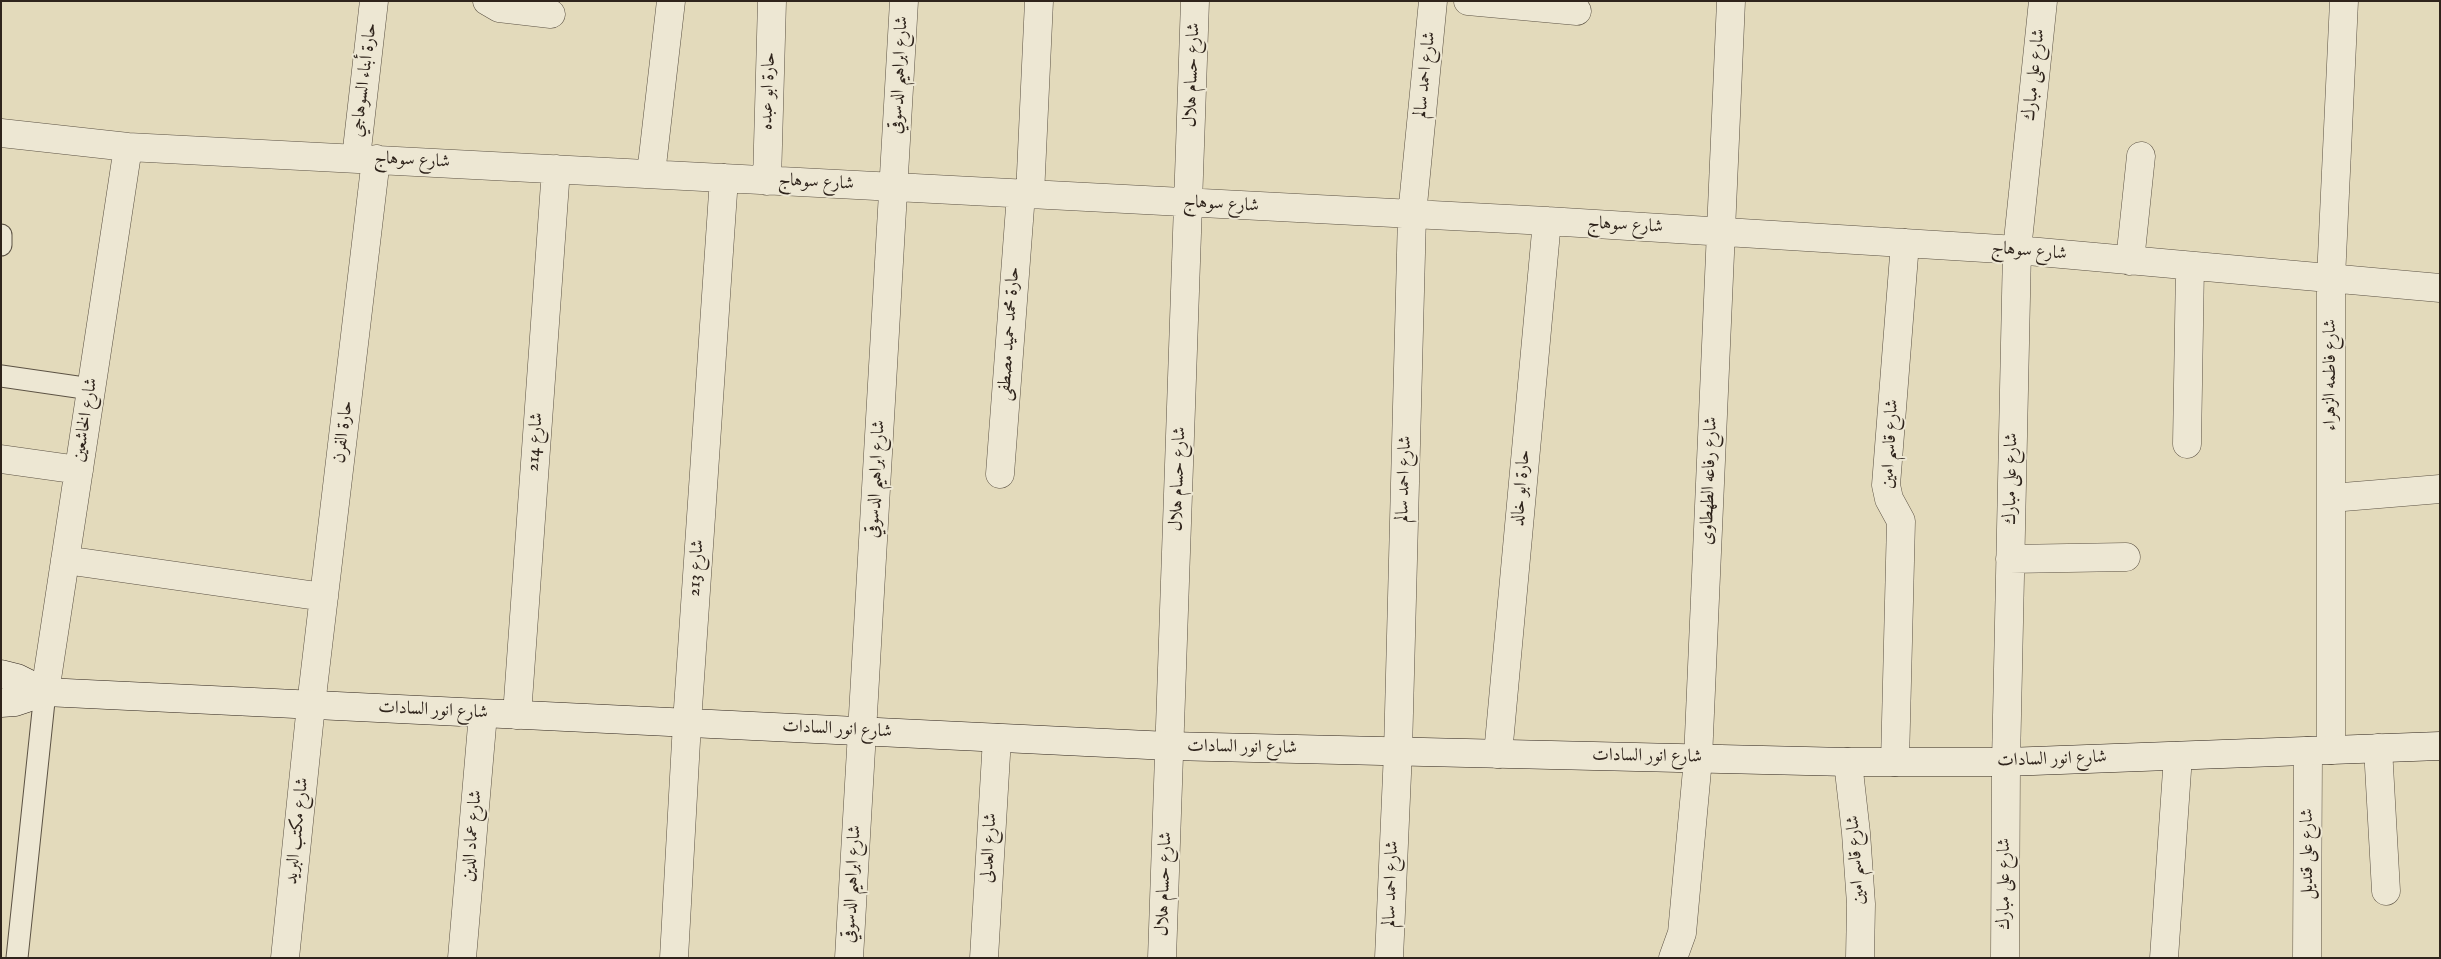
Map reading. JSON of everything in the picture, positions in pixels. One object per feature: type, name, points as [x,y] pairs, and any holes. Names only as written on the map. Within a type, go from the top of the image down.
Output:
[{"type":"street","name":"حارة أبناء السوهاجي","points":[[366,159],[374,1]]},
{"type":"street","points":[[487,1],[499,8],[552,14]]},
{"type":"street","points":[[651,174],[671,1]]},
{"type":"street","name":"حارة ابو عبده","points":[[767,180],[772,1]]},
{"type":"street","name":"شارع ابراهيم الدسوقي","points":[[849,958],[904,1]]},
{"type":"street","name":"حارة محمد حميد مصطفى","points":[[1000,474],[1025,195],[1039,1]]},
{"type":"street","name":"شارع حسام هلال","points":[[1162,958],[1195,1]]},
{"type":"street","name":"شارع احمد سالم","points":[[1389,958],[1398,751],[1412,215],[1433,1]]},
{"type":"street","points":[[1468,1],[1577,11]]},
{"type":"street","name":"شارع رفاعه الطهطاوى","points":[[1673,958],[1682,932],[1698,758],[1731,1]]},
{"type":"street","name":"شارع على مبارك","points":[[2005,958],[2006,762],[2017,250],[2043,1]]},
{"type":"street","name":"شارع فاطمه الزهراء","points":[[2320,750],[2331,498],[2331,278],[2344,1]]},
{"type":"street","name":"شارع سوهاج","points":[[1,133],[128,147],[1546,221],[2017,250],[2440,288]]},
{"type":"street","name":"شارع الخاشعين","points":[[45,692],[128,147]]},
{"type":"street","points":[[2130,261],[2141,156]]},
{"type":"street","name":"حارة الفرن","points":[[311,705],[324,597],[366,159]]},
{"type":"street","name":"شارع 214","points":[[517,715],[556,169]]},
{"type":"street","name":"شارع 213","points":[[674,958],[687,723],[724,178]]},
{"type":"street","name":"حارة ابو خالد","points":[[1498,754],[1546,221]]},
{"type":"street","name":"شارع قاسم امين","points":[[1895,762],[1901,521],[1889,499],[1886,485],[1905,243]]},
{"type":"street","points":[[2187,444],[2190,266]]},
{"type":"street","points":[[1,459],[79,470]]},
{"type":"street","points":[[2331,498],[2440,489]]},
{"type":"street","points":[[2010,560],[2126,557]]},
{"type":"street","points":[[65,560],[324,597]]},
{"type":"street","name":"شارع انور السادات","points":[[1,674],[17,678],[45,692]]},
{"type":"street","name":"شارع انور السادات","points":[[1,703],[15,702],[45,692],[1169,746],[1848,762],[2006,762],[2440,746]]},
{"type":"street","name":"شارع مكتب البريد","points":[[285,958],[311,705]]},
{"type":"street","name":"شارع عماد الدين","points":[[462,958],[483,714]]},
{"type":"street","name":"شارع العدلى","points":[[984,958],[997,738]]},
{"type":"street","points":[[2378,748],[2386,891]]},
{"type":"street","name":"شارع على قنديل","points":[[2307,958],[2320,750]]},
{"type":"street","points":[[2164,958],[2178,756]]},
{"type":"street","name":"شارع قاسم امين","points":[[1848,762],[1856,833],[1860,904],[1860,958]]},
{"type":"lane","points":[[1,235],[1,245]]},
{"type":"lane","points":[[1,376],[91,389]]},
{"type":"lane","points":[[16,958],[45,692]]}]
